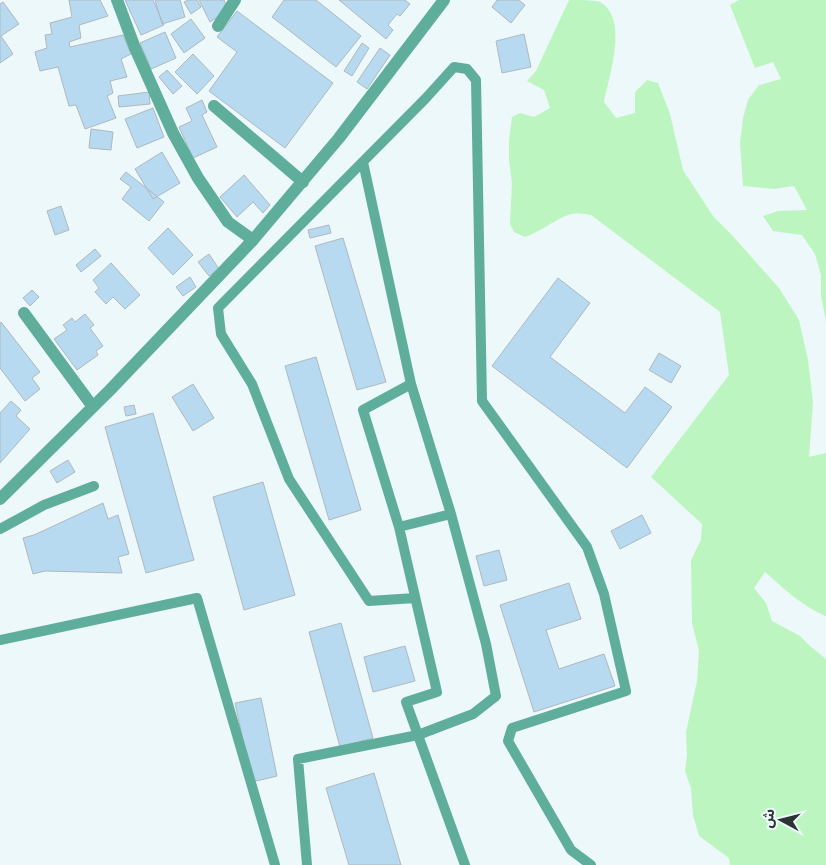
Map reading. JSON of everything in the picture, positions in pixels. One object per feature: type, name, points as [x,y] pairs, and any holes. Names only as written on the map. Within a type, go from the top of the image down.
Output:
[{"type":"street","points":[[117,0],[135,48],[173,133],[198,178],[228,222],[253,240]]},
{"type":"street","points":[[218,26],[235,0]]},
{"type":"street","points":[[0,499],[93,406],[253,240],[303,182],[440,2]]},
{"type":"street","points":[[214,106],[303,182]]},
{"type":"street","points":[[24,313],[93,406]]},
{"type":"lane","points":[[415,598],[369,601],[288,478],[252,384],[221,334],[218,308],[426,98],[454,67],[468,69],[476,80],[482,401],[587,547],[604,594],[626,691],[512,728],[508,741],[571,850],[591,865]]},
{"type":"lane","points":[[307,865],[298,759],[418,735],[473,714],[496,696],[486,644],[451,514],[411,384],[363,162]]},
{"type":"lane","points":[[411,384],[363,410],[399,527],[437,692],[406,702],[466,865]]},
{"type":"lane","points":[[0,530],[44,505],[94,486]]},
{"type":"lane","points":[[399,527],[451,514]]},
{"type":"lane","points":[[0,640],[198,598],[275,865]]},
{"type":"green space","points":[[569,0],[600,2],[609,10],[614,21],[615,48],[604,102],[616,118],[635,113],[635,92],[647,80],[658,83],[670,114],[683,170],[713,216],[779,288],[799,320],[808,360],[813,402],[809,457],[826,453],[826,616],[801,602],[765,572],[754,588],[766,603],[772,621],[800,636],[826,659],[826,865],[730,865],[729,858],[699,836],[693,815],[691,788],[685,771],[687,755],[686,732],[697,681],[699,651],[692,623],[691,560],[701,540],[702,524],[651,477],[729,375],[720,312],[591,215],[571,214],[525,237],[514,232],[510,224],[512,183],[509,140],[512,117],[520,113],[534,117],[550,108],[544,90],[527,81],[536,71]]},
{"type":"green space","points":[[739,0],[826,0],[826,321],[821,296],[821,275],[815,254],[802,235],[773,231],[763,216],[778,211],[807,210],[794,186],[774,189],[743,186],[740,143],[743,118],[748,100],[759,85],[781,79],[773,62],[755,68],[730,5]]},
{"type":"building","points":[[69,0],[100,0],[108,16],[79,25],[81,38],[69,42],[70,47],[123,35],[131,54],[121,59],[127,77],[110,81],[113,93],[107,96],[116,118],[85,129],[76,105],[69,106],[58,67],[40,71],[35,52],[47,48],[45,35],[52,34],[50,23],[72,17]]},
{"type":"building","points":[[125,0],[153,0],[164,25],[141,35]]},
{"type":"building","points":[[155,0],[180,0],[185,17],[162,24]]},
{"type":"building","points":[[197,0],[201,7],[191,14],[184,2]]},
{"type":"building","points":[[199,0],[224,0],[227,8],[210,22]]},
{"type":"building","points":[[284,0],[316,0],[361,36],[336,67],[272,17]]},
{"type":"building","points":[[339,0],[405,0],[410,4],[400,16],[397,14],[388,25],[393,30],[386,39]]},
{"type":"building","points":[[497,0],[519,0],[525,5],[511,23],[492,7]]},
{"type":"building","points":[[3,2],[19,24],[1,36],[13,54],[0,63],[0,4]]},
{"type":"building","points":[[237,11],[333,83],[285,148],[209,91],[237,52],[217,37]]},
{"type":"building","points":[[191,19],[205,38],[184,53],[171,34]]},
{"type":"building","points":[[165,32],[176,58],[151,69],[140,43]]},
{"type":"building","points":[[524,34],[531,67],[502,73],[496,41]]},
{"type":"building","points":[[362,43],[369,48],[352,76],[344,71]]},
{"type":"building","points":[[380,48],[390,55],[367,89],[357,82]]},
{"type":"building","points":[[193,54],[214,76],[197,94],[175,72]]},
{"type":"building","points":[[167,70],[182,86],[173,94],[159,77]]},
{"type":"building","points":[[149,92],[150,104],[119,107],[118,96]]},
{"type":"building","points":[[202,100],[207,112],[202,115],[217,147],[193,158],[179,127],[192,121],[186,108]]},
{"type":"building","points":[[153,108],[164,137],[137,148],[125,119]]},
{"type":"building","points":[[91,129],[113,132],[111,150],[89,148]]},
{"type":"building","points":[[162,152],[180,183],[153,199],[135,169]]},
{"type":"building","points":[[126,172],[164,202],[149,221],[122,199],[131,187],[120,179]]},
{"type":"building","points":[[244,175],[270,205],[263,213],[253,202],[237,217],[220,197]]},
{"type":"building","points":[[61,206],[69,230],[55,235],[47,211]]},
{"type":"building","points":[[329,225],[331,233],[310,238],[308,230]]},
{"type":"building","points":[[168,228],[193,255],[173,275],[148,248]]},
{"type":"building","points":[[343,238],[386,382],[357,390],[315,246]]},
{"type":"building","points":[[95,249],[101,256],[81,272],[76,265]]},
{"type":"building","points":[[209,254],[219,269],[209,276],[198,262]]},
{"type":"building","points":[[111,263],[140,295],[125,309],[113,297],[106,304],[95,292],[99,288],[93,280]]},
{"type":"building","points":[[190,277],[196,287],[183,296],[176,287]]},
{"type":"building","points":[[558,278],[590,303],[550,357],[625,413],[645,387],[672,407],[627,468],[492,366]]},
{"type":"building","points":[[32,290],[39,297],[30,306],[23,298]]},
{"type":"building","points":[[85,314],[94,325],[90,328],[103,346],[96,351],[98,355],[77,370],[54,339],[67,330],[63,325],[72,318],[75,322]]},
{"type":"building","points":[[1,322],[40,372],[32,378],[40,389],[25,401],[0,368]]},
{"type":"building","points":[[659,353],[681,366],[671,383],[649,370]]},
{"type":"building","points":[[316,357],[361,510],[329,520],[285,366]]},
{"type":"building","points":[[193,384],[214,418],[193,431],[172,397]]},
{"type":"building","points":[[11,401],[21,410],[16,416],[30,429],[0,463],[0,413]]},
{"type":"building","points":[[134,405],[136,414],[126,416],[124,407]]},
{"type":"building","points":[[153,413],[194,560],[146,573],[105,427]]},
{"type":"building","points":[[68,460],[75,472],[57,483],[50,471]]},
{"type":"building","points":[[263,482],[295,595],[244,610],[213,497]]},
{"type":"building","points":[[103,503],[108,519],[118,515],[129,554],[118,557],[122,573],[45,571],[33,574],[23,538],[34,535]]},
{"type":"building","points":[[642,515],[651,533],[620,549],[611,531]]},
{"type":"building","points":[[499,550],[507,580],[484,586],[476,556]]},
{"type":"building","points":[[569,583],[581,619],[546,630],[559,669],[604,654],[615,686],[534,712],[500,605]]},
{"type":"building","points":[[341,623],[373,738],[340,747],[309,632]]},
{"type":"building","points":[[405,646],[415,681],[373,692],[364,657]]},
{"type":"building","points":[[261,698],[277,776],[252,782],[235,703]]},
{"type":"building","points":[[374,773],[401,865],[349,865],[326,788]]}]
